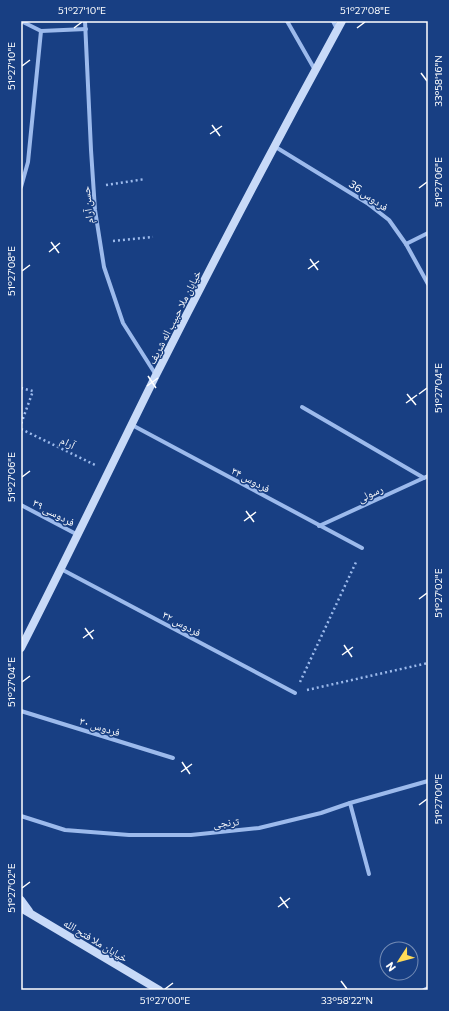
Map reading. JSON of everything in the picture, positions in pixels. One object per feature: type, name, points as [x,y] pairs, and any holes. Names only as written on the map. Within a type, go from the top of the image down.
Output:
[{"type":"main road","name":"خیابان ملا حبیب اله شریف","points":[[21,648],[156,375],[274,146],[342,21]]},
{"type":"main road","points":[[21,900],[30,913]]},
{"type":"main road","name":"خیابان ملا فتح الله","points":[[21,908],[159,990]]},
{"type":"main road","points":[[21,913],[30,913]]},
{"type":"street","points":[[21,21],[41,31],[86,29]]},
{"type":"street","name":"حسن آرام","points":[[85,21],[93,187],[104,267],[123,323],[156,375]]},
{"type":"street","points":[[287,21],[315,70]]},
{"type":"street","points":[[332,21],[337,29]]},
{"type":"street","points":[[21,187],[28,162],[41,31]]},
{"type":"street","name":"فردوس 36","points":[[274,146],[366,203],[389,220],[406,244],[428,284]]},
{"type":"street","points":[[406,244],[428,233]]},
{"type":"street","points":[[302,406],[426,477]]},
{"type":"street","name":"فردوس ۳۴","points":[[132,425],[362,548]]},
{"type":"street","name":"رسولی","points":[[319,526],[426,477]]},
{"type":"street","name":"فردوسی ۳۹","points":[[21,505],[78,535]]},
{"type":"street","name":"فردوس ۳۲","points":[[61,569],[295,693]]},
{"type":"street","name":"فردوس ۳۰","points":[[21,711],[173,758]]},
{"type":"street","name":"ترنجی","points":[[21,816],[65,830],[129,835],[191,835],[258,828],[321,812],[428,781]]},
{"type":"street","points":[[350,803],[369,874]]},
{"type":"street","points":[[424,990],[428,988]]},
{"type":"path","points":[[93,187],[145,179]]},
{"type":"path","points":[[100,242],[153,237]]},
{"type":"path","points":[[21,388],[33,391],[21,424]]},
{"type":"path","name":"آرام","points":[[21,429],[108,471]]},
{"type":"path","points":[[295,693],[362,548]]},
{"type":"path","points":[[295,693],[428,663]]}]
